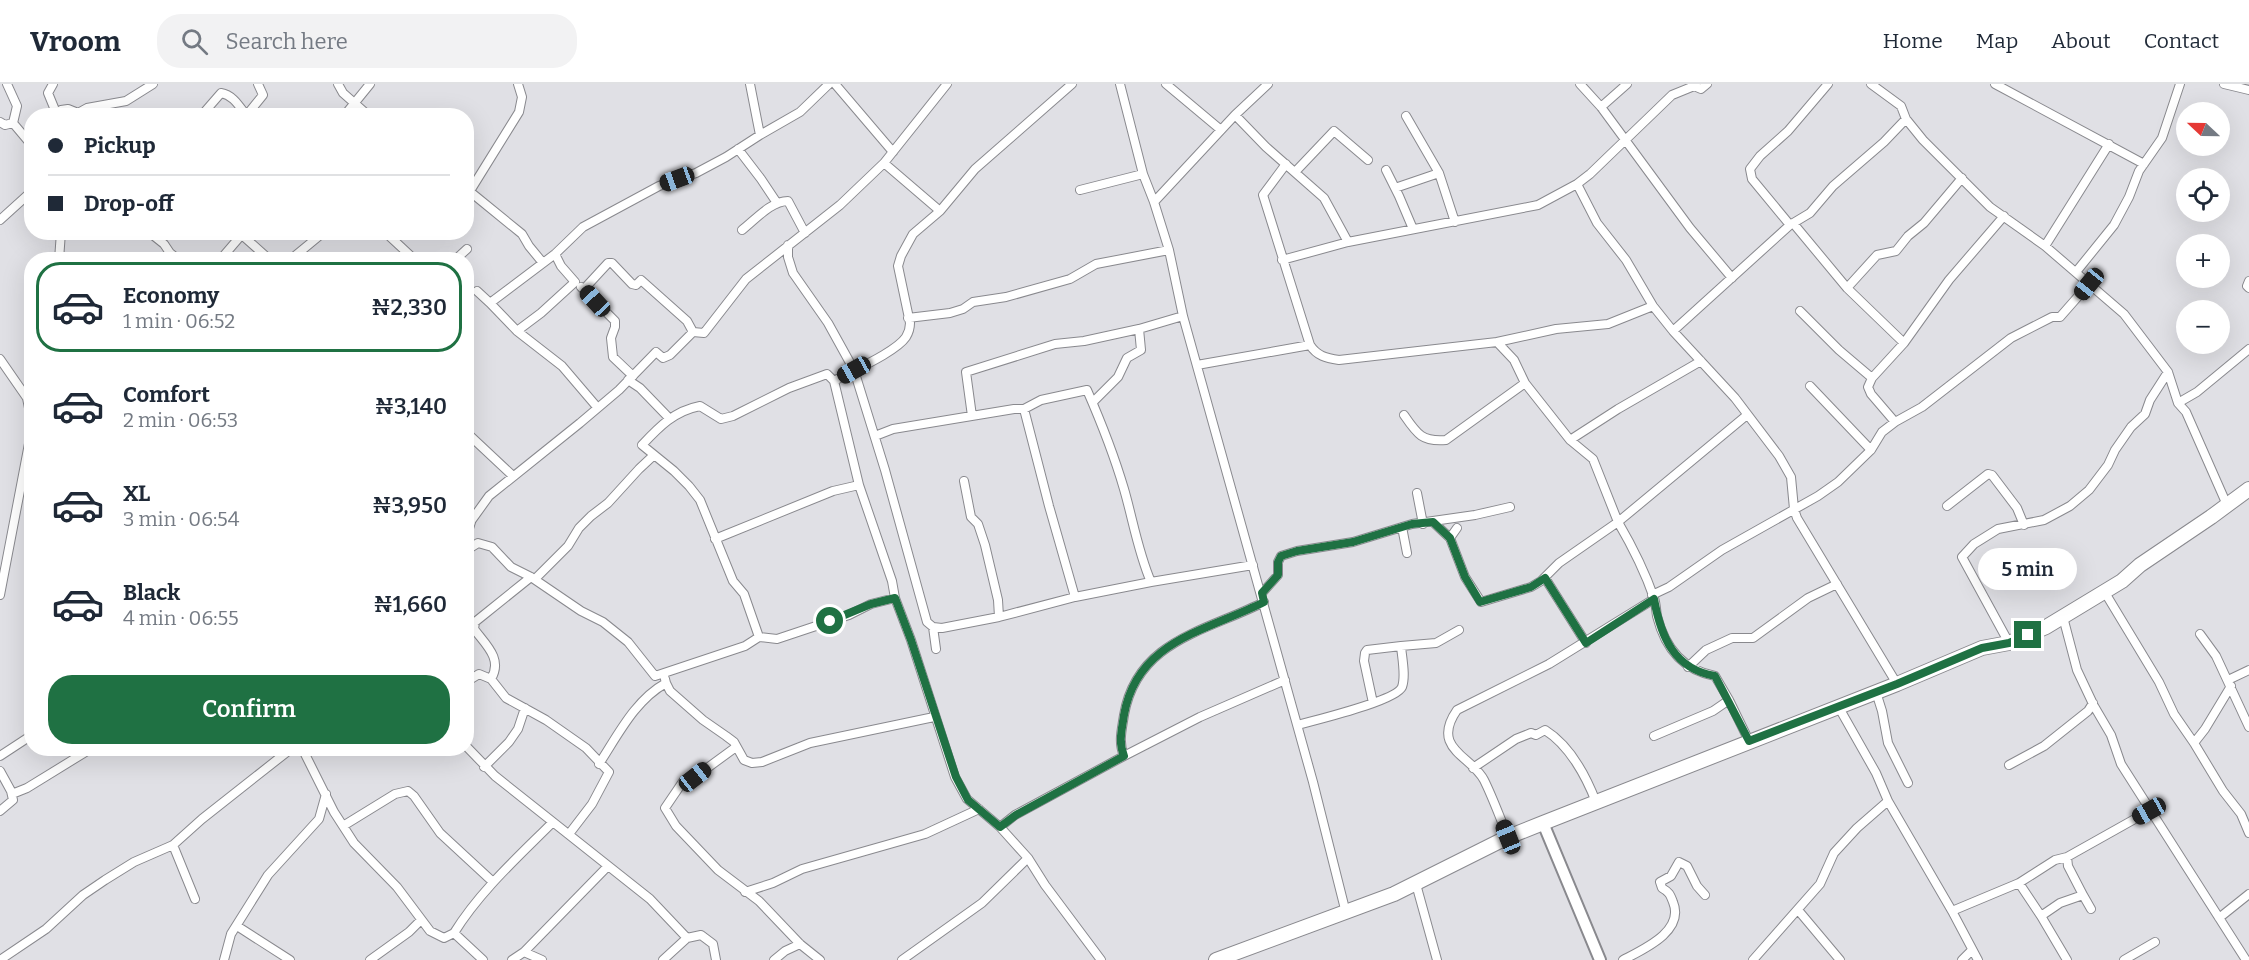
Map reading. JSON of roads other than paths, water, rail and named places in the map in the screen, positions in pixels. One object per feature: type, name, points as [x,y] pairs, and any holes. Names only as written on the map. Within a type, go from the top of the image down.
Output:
[{"type":"highway","points":[[1216,960],[1346,913],[1416,884],[1508,837],[1897,684],[1982,648],[2009,643],[2046,627],[2122,581],[2140,565],[2249,489]]},
{"type":"main road","points":[[1543,823],[1600,960]]},
{"type":"street","points":[[7,84],[17,106],[4,125],[24,137]]},
{"type":"street","points":[[53,84],[48,93],[54,108]]},
{"type":"street","points":[[87,108],[126,101],[153,84]]},
{"type":"street","points":[[252,108],[263,95],[258,84]]},
{"type":"street","points":[[338,84],[360,108]]},
{"type":"street","points":[[351,108],[370,84]]},
{"type":"street","points":[[474,181],[519,112],[522,97],[518,84]]},
{"type":"street","points":[[750,84],[760,135]]},
{"type":"street","points":[[490,303],[555,254],[583,227],[659,186],[696,173],[738,149],[800,112],[829,84]]},
{"type":"street","points":[[836,84],[893,152]]},
{"type":"street","points":[[693,332],[704,333],[746,279],[840,205],[884,163],[947,84]]},
{"type":"street","points":[[834,381],[896,346],[910,330],[898,262],[913,234],[940,211],[975,169],[1072,84]]},
{"type":"street","points":[[1120,84],[1143,174],[1169,250],[1183,316],[1262,593],[1339,877],[1346,913]]},
{"type":"street","points":[[1166,84],[1221,130]]},
{"type":"street","points":[[1154,202],[1235,115],[1268,84]]},
{"type":"street","points":[[1580,84],[1626,141],[1690,228],[1732,278]]},
{"type":"street","points":[[1600,107],[1627,84]]},
{"type":"street","points":[[1282,260],[1348,242],[1538,205],[1577,184],[1626,141],[1672,95],[1695,86],[1701,89],[1707,84]]},
{"type":"street","points":[[1828,84],[1788,131],[1750,169],[1752,179],[1847,288],[1904,344]]},
{"type":"street","points":[[1995,84],[2144,164]]},
{"type":"street","points":[[2076,272],[2114,225],[2144,164],[2162,138],[2180,84]]},
{"type":"street","points":[[2224,84],[2249,90]]},
{"type":"street","points":[[1877,86],[1901,106],[1906,119],[1923,140],[1990,207],[2045,246],[2124,314],[2169,372],[2178,403],[2186,412],[2227,506]]},
{"type":"street","points":[[208,108],[221,93],[233,98],[241,108]]},
{"type":"street","points":[[1235,115],[1324,198],[1348,242]]},
{"type":"street","points":[[1406,116],[1439,172],[1455,222]]},
{"type":"street","points":[[1673,331],[1792,224],[1810,213],[1833,186],[1884,142],[1906,119]]},
{"type":"street","points":[[1296,171],[1335,131],[1368,160]]},
{"type":"street","points":[[2045,246],[2109,144]]},
{"type":"street","points":[[738,149],[777,203]]},
{"type":"street","points":[[884,163],[940,211]]},
{"type":"street","points":[[1286,164],[1263,195],[1310,345],[1314,352],[1326,358],[1339,360],[1497,342],[1556,329],[1608,324],[1653,306]]},
{"type":"street","points":[[1386,170],[1413,229]]},
{"type":"street","points":[[1395,188],[1439,172]]},
{"type":"street","points":[[1080,190],[1143,174]]},
{"type":"street","points":[[1847,288],[1877,255],[1896,251],[1908,236],[1924,223],[1962,178]]},
{"type":"street","points":[[1577,184],[1597,223],[1626,260],[1653,306],[1747,414],[1777,453],[1791,477],[1794,509],[1897,684]]},
{"type":"street","points":[[474,195],[522,234],[543,263]]},
{"type":"street","points":[[0,220],[24,198]]},
{"type":"street","points":[[742,230],[777,203],[788,201],[805,233]]},
{"type":"street","points":[[1895,422],[1871,394],[1868,387],[1872,378],[1904,344],[1949,280],[2004,216]]},
{"type":"street","points":[[159,240],[169,252]]},
{"type":"street","points":[[227,252],[238,240]]},
{"type":"street","points":[[249,240],[262,252]]},
{"type":"street","points":[[300,252],[314,240]]},
{"type":"street","points":[[394,240],[406,252]]},
{"type":"street","points":[[788,245],[788,257],[793,273],[828,323],[854,370],[875,436],[927,622],[933,627],[942,628],[999,617],[1075,597],[1253,565]]},
{"type":"street","points":[[464,252],[467,249]]},
{"type":"street","points":[[908,318],[950,313],[963,309],[973,302],[1006,297],[1070,279],[1096,264],[1169,250]]},
{"type":"street","points":[[555,254],[561,266],[575,282],[615,321],[611,338],[613,357],[669,418]]},
{"type":"street","points":[[584,289],[608,263],[612,263],[632,284],[636,285],[641,280],[646,284],[687,321],[693,332]]},
{"type":"street","points":[[2249,281],[2247,286],[2249,288]]},
{"type":"street","points":[[517,331],[575,282]]},
{"type":"street","points":[[1508,837],[1483,777],[1452,746],[1448,730],[1457,710],[1586,643],[1722,550],[1818,496],[1838,482],[1870,450],[1882,432],[1922,407],[2011,338],[2052,317],[2060,317],[2089,284]]},
{"type":"street","points":[[477,291],[517,331],[562,366],[597,407]]},
{"type":"street","points":[[1800,311],[1839,350],[1872,378]]},
{"type":"street","points":[[972,416],[966,372],[981,365],[1030,354],[1055,344],[1084,341],[1139,329],[1183,316]]},
{"type":"street","points":[[1093,402],[1118,377],[1127,358],[1141,350],[1139,329]]},
{"type":"street","points":[[474,515],[489,496],[631,378],[656,352],[663,358],[670,355],[693,332]]},
{"type":"street","points":[[1497,342],[1514,360],[1526,383],[1570,440],[1593,459],[1618,522],[1628,539],[1653,597],[1658,619],[1669,645],[1688,667],[1715,676],[1749,741]]},
{"type":"street","points":[[1197,365],[1310,345]]},
{"type":"street","points":[[2178,403],[2197,392],[2249,349]]},
{"type":"street","points":[[0,359],[24,394]]},
{"type":"street","points":[[1570,440],[1701,361]]},
{"type":"street","points":[[2009,643],[1962,557],[1974,544],[1998,529],[2044,520],[2060,512],[2089,490],[2108,465],[2131,427],[2145,414],[2150,400],[2169,372]]},
{"type":"street","points":[[759,637],[744,594],[733,581],[700,500],[689,486],[642,446],[669,418],[682,414],[690,408],[700,406],[721,419],[733,416],[789,388],[827,375],[834,381],[859,485],[889,572],[895,598],[911,640],[934,717],[956,777],[968,800],[1000,827],[1028,858],[1045,885],[1101,960]]},
{"type":"street","points":[[1404,416],[1415,433],[1426,439],[1446,440],[1526,383]]},
{"type":"street","points":[[1810,386],[1870,450]]},
{"type":"street","points":[[875,436],[893,429],[1024,409],[1041,400],[1087,390],[1113,453],[1134,525],[1141,560],[1151,582]]},
{"type":"street","points":[[1024,409],[1048,506],[1075,597]]},
{"type":"street","points":[[1433,522],[1450,538],[1465,577],[1480,602],[1531,587],[1545,578],[1559,563],[1618,522],[1747,414]]},
{"type":"street","points":[[474,439],[513,476]]},
{"type":"street","points":[[491,679],[496,670],[496,660],[474,629],[474,622],[533,578],[568,546],[579,528],[608,503],[654,455]]},
{"type":"street","points":[[0,595],[24,470]]},
{"type":"street","points":[[1947,506],[1988,474],[1992,475],[2017,508],[2024,525]]},
{"type":"street","points":[[964,481],[971,517],[978,524],[985,545],[998,600],[999,617]]},
{"type":"street","points":[[714,539],[832,492],[859,485]]},
{"type":"street","points":[[1417,493],[1423,524]]},
{"type":"street","points":[[1262,593],[1278,575],[1278,562],[1281,556],[1297,551],[1353,542],[1402,527],[1510,507]]},
{"type":"street","points":[[1402,527],[1407,553]]},
{"type":"street","points":[[1450,538],[1457,528]]},
{"type":"street","points":[[474,546],[478,543],[488,544],[511,567],[533,578],[581,611],[603,622],[628,642],[666,683],[670,691],[703,720],[726,735],[744,760],[752,763],[762,762],[810,743],[934,717]]},
{"type":"street","points":[[1545,578],[1586,643]]},
{"type":"street","points":[[1688,667],[1706,650],[1732,638],[1753,638],[1808,598],[1837,584]]},
{"type":"street","points":[[2104,591],[2159,682],[2174,714],[2194,742],[2223,791],[2241,814],[2249,833]]},
{"type":"street","points":[[659,675],[745,646],[759,637],[777,639],[849,615],[871,604],[895,598]]},
{"type":"street","points":[[1124,756],[1120,746],[1125,711],[1132,688],[1145,667],[1176,640],[1237,616],[1264,602]]},
{"type":"street","points":[[2063,617],[2071,653],[2092,703],[2111,735],[2121,764],[2149,811],[2247,960]]},
{"type":"street","points":[[933,627],[936,649]]},
{"type":"street","points":[[1373,703],[1364,661],[1367,650],[1436,643],[1459,630]]},
{"type":"street","points":[[2200,634],[2216,657],[2249,727]]},
{"type":"street","points":[[1298,725],[1392,696],[1401,688],[1403,677],[1401,646]]},
{"type":"street","points":[[2194,742],[2205,729],[2229,683],[2249,670]]},
{"type":"street","points":[[474,677],[478,674],[491,679],[506,698],[586,748],[609,772],[592,804],[569,834]]},
{"type":"street","points":[[655,689],[659,675]]},
{"type":"street","points":[[1000,827],[1016,815],[1124,756],[1200,717],[1285,680]]},
{"type":"street","points":[[599,764],[640,703],[655,689],[666,683]]},
{"type":"street","points":[[1876,692],[1888,743],[1908,783]]},
{"type":"street","points":[[1654,736],[1713,711],[1729,700]]},
{"type":"street","points":[[2009,765],[2044,746],[2088,711],[2092,703]]},
{"type":"street","points":[[1839,706],[1876,773],[1888,801],[1978,960]]},
{"type":"street","points":[[484,767],[509,742],[518,729],[525,708]]},
{"type":"street","points":[[1473,768],[1516,739],[1531,733],[1536,735],[1545,730],[1571,756],[1590,786],[1596,802]]},
{"type":"street","points":[[0,756],[24,740]]},
{"type":"street","points":[[736,747],[695,777],[684,780],[665,808],[676,826],[718,870],[759,901],[800,944],[820,960]]},
{"type":"street","points":[[474,755],[484,767],[650,899],[687,938]]},
{"type":"street","points":[[12,794],[44,778],[79,756]]},
{"type":"street","points":[[0,960],[46,929],[83,895],[105,880],[134,862],[173,846],[202,819],[282,756]]},
{"type":"street","points":[[307,756],[334,812],[354,843],[397,887],[430,931],[444,938],[454,933],[463,918],[493,882],[553,822]]},
{"type":"street","points":[[0,771],[13,800],[0,811]]},
{"type":"street","points":[[343,826],[395,794],[408,791],[440,833],[493,882]]},
{"type":"street","points":[[319,819],[326,794]]},
{"type":"street","points":[[1753,960],[1820,884],[1834,853],[1857,828],[1888,801]]},
{"type":"street","points":[[745,892],[773,883],[802,869],[925,834],[979,809]]},
{"type":"street","points":[[1952,911],[2019,883],[2055,860],[2067,857],[2149,811]]},
{"type":"street","points":[[224,960],[231,934],[268,875],[319,819],[334,812]]},
{"type":"street","points":[[173,846],[195,899]]},
{"type":"street","points":[[2067,857],[2068,866],[2091,909]]},
{"type":"street","points":[[902,960],[982,903],[1028,858]]},
{"type":"street","points":[[1623,960],[1655,941],[1670,928],[1676,919],[1675,906],[1670,893],[1662,888],[1660,882],[1671,876],[1679,862],[1687,866],[1697,886],[1705,895]]},
{"type":"street","points":[[512,960],[524,952],[608,866]]},
{"type":"street","points":[[2019,883],[2067,960]]},
{"type":"street","points":[[1416,884],[1437,960]]},
{"type":"street","points":[[2219,918],[2249,894]]},
{"type":"street","points":[[2041,916],[2060,903],[2083,895]]},
{"type":"street","points":[[1798,910],[1840,960]]},
{"type":"street","points":[[370,960],[409,932],[421,920]]},
{"type":"street","points":[[237,926],[290,960]]},
{"type":"street","points":[[454,933],[483,960]]},
{"type":"street","points":[[663,960],[687,938],[701,935],[713,944],[716,960]]},
{"type":"street","points":[[2124,960],[2155,942]]},
{"type":"street","points":[[774,960],[785,951],[800,944]]},
{"type":"street","points":[[1962,960],[1972,950]]},
{"type":"street","points":[[524,952],[542,960]]}]
